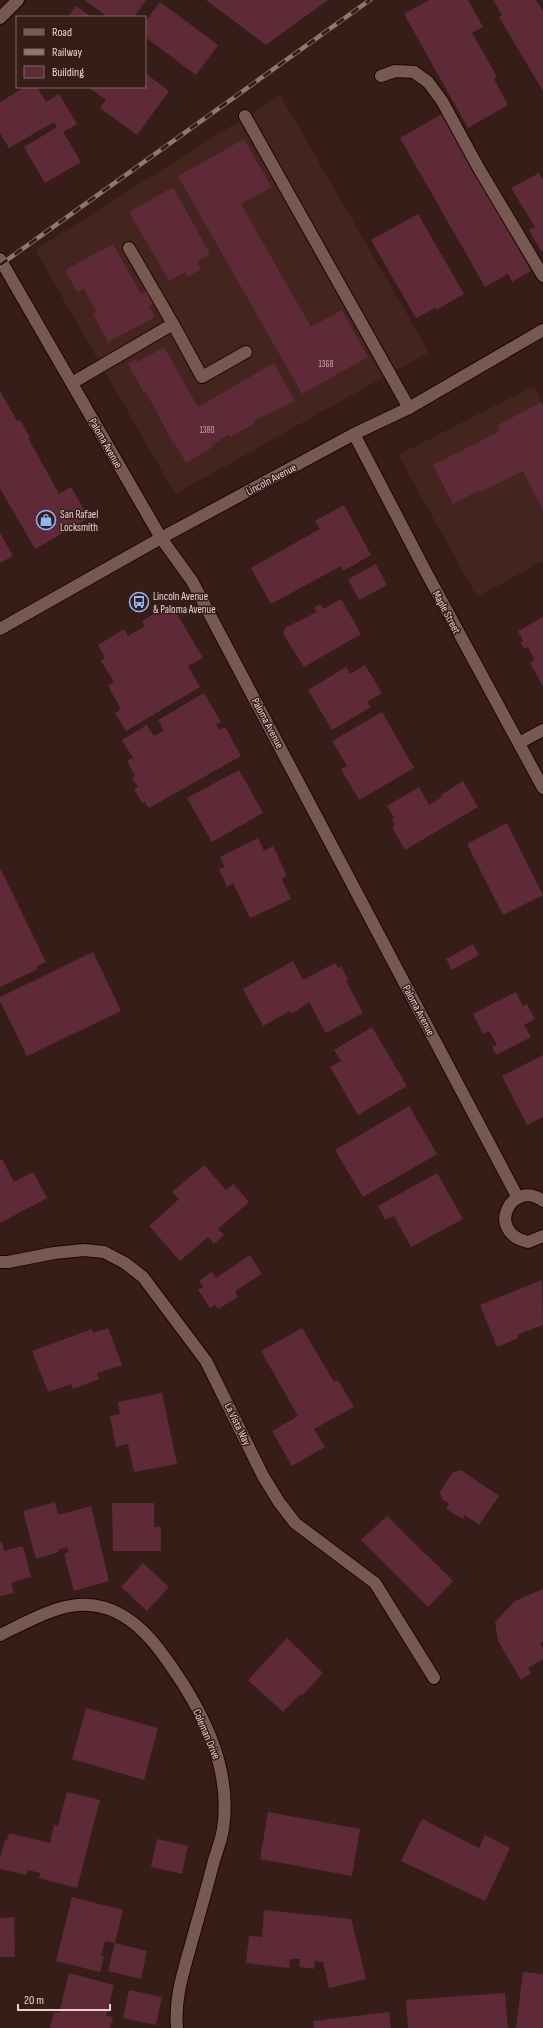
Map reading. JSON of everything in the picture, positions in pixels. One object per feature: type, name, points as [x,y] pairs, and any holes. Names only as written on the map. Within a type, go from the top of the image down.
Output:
[{"type":"street","points":[[0,18],[18,0]]},
{"type":"street","points":[[381,76],[395,71],[414,72],[428,82],[442,101],[478,167],[543,276]]},
{"type":"street","points":[[245,116],[409,408]]},
{"type":"street","points":[[129,248],[202,377],[246,352]]},
{"type":"street","name":"Paloma Avenue","points":[[0,259],[161,538],[192,581],[518,1198]]},
{"type":"street","points":[[72,383],[173,324]]},
{"type":"street","name":"Lincoln Avenue","points":[[0,629],[161,538],[354,434],[409,408],[543,330]]},
{"type":"street","name":"Maple Street","points":[[354,434],[543,788]]},
{"type":"street","points":[[519,743],[543,730]]},
{"type":"street","points":[[543,1201],[532,1196],[518,1198],[511,1202],[505,1216],[508,1231],[514,1237],[528,1242],[543,1236]]},
{"type":"street","name":"La Vista Way","points":[[0,1262],[8,1262],[54,1252],[84,1250],[104,1252],[125,1263],[143,1278],[206,1361],[263,1476],[279,1502],[295,1523],[375,1583],[434,1678]]},
{"type":"street","name":"Coleman Drive","points":[[0,1635],[56,1609],[74,1605],[95,1604],[113,1610],[132,1621],[154,1642],[178,1675],[201,1716],[219,1760],[225,1794],[223,1829],[176,1996],[177,2028]]},
{"type":"shaded area","points":[[280,95],[429,352],[175,494],[35,250]]},
{"type":"shaded area","points":[[534,386],[543,404],[543,561],[477,597],[398,455]]},
{"type":"building","points":[[84,0],[146,0],[135,16],[107,16]]},
{"type":"building","points":[[206,0],[328,0],[266,45]]},
{"type":"building","points":[[429,0],[468,0],[483,27],[472,33],[497,77],[494,79],[508,105],[468,128],[404,14]]},
{"type":"building","points":[[493,0],[536,0],[543,11],[543,91],[499,17],[502,15]]},
{"type":"building","points":[[160,2],[218,45],[196,75],[146,38],[146,21]]},
{"type":"building","points":[[76,6],[91,16],[69,16]]},
{"type":"building","points":[[146,74],[169,91],[137,135],[100,108],[106,100],[89,88],[146,88]]},
{"type":"building","points":[[23,88],[38,88],[46,102],[59,94],[77,124],[63,132],[81,162],[45,183],[24,147],[57,127],[54,122],[9,148],[0,133],[0,102]]},
{"type":"building","points":[[442,114],[531,271],[512,282],[508,274],[485,287],[400,138]]},
{"type":"building","points":[[244,139],[272,187],[241,204],[311,327],[342,310],[368,357],[302,394],[178,176]]},
{"type":"building","points":[[539,173],[543,180],[543,251],[541,251],[529,230],[535,227],[511,188]]},
{"type":"building","points":[[173,187],[210,254],[197,262],[201,269],[187,277],[185,272],[169,281],[129,212]]},
{"type":"building","points":[[418,214],[464,294],[436,310],[435,308],[416,318],[371,240]]},
{"type":"building","points":[[113,244],[141,294],[149,289],[156,302],[149,306],[155,317],[108,342],[93,314],[96,312],[84,289],[77,292],[65,270]]},
{"type":"building","points":[[164,347],[198,407],[274,363],[295,401],[254,421],[255,423],[231,437],[229,435],[211,445],[213,447],[186,463],[174,442],[173,443],[146,392],[144,393],[128,364],[136,359],[138,362]]},
{"type":"building","points":[[0,391],[17,421],[20,420],[30,437],[28,438],[59,494],[71,487],[89,518],[35,549],[0,488]]},
{"type":"building","points":[[541,402],[543,406],[543,510],[523,471],[453,504],[433,465],[500,431],[498,425]]},
{"type":"building","points":[[344,505],[371,555],[343,571],[341,566],[271,604],[251,568],[320,529],[315,521]]},
{"type":"building","points":[[0,533],[13,556],[0,563]]},
{"type":"building","points":[[376,564],[387,585],[359,600],[348,579]]},
{"type":"building","points":[[341,599],[361,634],[304,667],[283,634],[285,628],[317,612],[314,608],[320,604],[324,609]]},
{"type":"building","points":[[171,604],[203,658],[188,666],[200,687],[126,731],[115,713],[121,709],[108,686],[114,682],[101,661],[105,658],[98,645],[124,629],[128,636],[145,626],[142,621]]},
{"type":"building","points":[[543,617],[543,687],[530,663],[535,660],[528,647],[524,649],[520,642],[523,641],[518,631]]},
{"type":"building","points":[[365,665],[382,693],[367,702],[371,707],[332,730],[308,690],[346,667],[350,674]]},
{"type":"building","points":[[204,693],[221,722],[216,724],[219,730],[225,727],[241,756],[149,808],[145,802],[142,803],[134,789],[138,787],[132,778],[135,776],[127,761],[133,758],[122,740],[147,725],[154,736],[164,731],[158,720]]},
{"type":"building","points":[[382,712],[414,768],[359,800],[341,769],[347,766],[332,741]]},
{"type":"building","points":[[239,770],[263,813],[212,842],[187,798]]},
{"type":"building","points":[[463,781],[478,807],[405,850],[392,827],[395,825],[392,819],[394,818],[387,806],[419,787],[429,805],[442,797],[441,795]]},
{"type":"building","points":[[507,823],[543,895],[503,915],[467,844]]},
{"type":"building","points":[[258,838],[264,851],[273,846],[287,876],[282,879],[291,899],[250,918],[233,883],[227,887],[219,869],[225,867],[220,857]]},
{"type":"building","points":[[0,868],[46,962],[37,966],[38,969],[0,987]]},
{"type":"building","points":[[473,944],[479,955],[452,970],[446,959]]},
{"type":"building","points":[[93,952],[121,1011],[27,1056],[0,1001],[0,997]]},
{"type":"building","points":[[293,961],[303,980],[335,963],[338,968],[341,966],[348,979],[346,981],[363,1013],[326,1033],[309,1002],[292,1014],[290,1011],[263,1026],[243,989]]},
{"type":"building","points":[[516,992],[523,1006],[527,1004],[535,1019],[524,1025],[531,1037],[496,1055],[492,1047],[497,1045],[489,1031],[483,1034],[473,1014]]},
{"type":"building","points":[[372,1027],[407,1086],[358,1115],[330,1067],[341,1061],[334,1050]]},
{"type":"building","points":[[543,1055],[543,1117],[527,1125],[502,1076]]},
{"type":"building","points":[[409,1106],[437,1154],[363,1197],[335,1150]]},
{"type":"building","points":[[2,1159],[14,1182],[33,1172],[47,1198],[0,1223],[0,1160]]},
{"type":"building","points":[[204,1165],[226,1190],[233,1184],[249,1202],[218,1229],[224,1235],[214,1244],[208,1237],[180,1261],[149,1226],[179,1199],[172,1192]]},
{"type":"building","points":[[437,1173],[463,1219],[411,1247],[394,1216],[385,1220],[378,1206]]},
{"type":"building","points":[[250,1255],[262,1274],[235,1291],[238,1297],[218,1309],[215,1305],[210,1308],[198,1290],[203,1287],[199,1281],[212,1272],[216,1278]]},
{"type":"building","points":[[542,1280],[543,1325],[517,1335],[518,1338],[497,1347],[480,1305]]},
{"type":"building","points":[[108,1328],[122,1365],[97,1373],[99,1379],[73,1389],[71,1384],[48,1392],[32,1351],[92,1329],[93,1333]]},
{"type":"building","points":[[302,1328],[334,1382],[338,1380],[354,1407],[314,1429],[325,1447],[292,1466],[272,1431],[298,1416],[261,1351]]},
{"type":"building","points":[[162,1393],[177,1464],[134,1472],[128,1444],[116,1447],[110,1416],[120,1414],[118,1402]]},
{"type":"building","points":[[461,1470],[499,1496],[479,1525],[465,1515],[463,1519],[446,1509],[449,1504],[442,1499],[440,1492],[453,1472]]},
{"type":"building","points":[[55,1502],[58,1515],[91,1506],[109,1581],[74,1591],[64,1554],[68,1552],[67,1547],[58,1550],[59,1552],[36,1559],[23,1511]]},
{"type":"building","points":[[112,1503],[154,1503],[154,1527],[161,1527],[161,1551],[113,1551]]},
{"type":"building","points":[[387,1516],[453,1581],[428,1607],[361,1540]]},
{"type":"building","points":[[0,1542],[2,1542],[4,1551],[23,1546],[31,1577],[11,1583],[14,1593],[0,1596]]},
{"type":"building","points":[[143,1563],[169,1587],[147,1611],[121,1587]]},
{"type":"building","points":[[543,1589],[543,1642],[540,1644],[543,1648],[543,1659],[528,1668],[531,1673],[521,1680],[498,1641],[495,1622],[515,1601]]},
{"type":"building","points":[[287,1638],[323,1673],[302,1696],[300,1694],[283,1712],[248,1680]]},
{"type":"building","points":[[86,1708],[158,1728],[144,1780],[72,1759]]},
{"type":"building","points":[[67,1792],[100,1800],[77,1888],[39,1878],[40,1873],[28,1870],[26,1875],[0,1869],[0,1858],[5,1840],[7,1840],[9,1833],[50,1843],[54,1825],[58,1826]]},
{"type":"building","points":[[268,1812],[360,1829],[352,1876],[260,1859]]},
{"type":"building","points":[[422,1819],[479,1848],[485,1835],[510,1848],[485,1901],[401,1861]]},
{"type":"building","points":[[157,1839],[188,1846],[182,1874],[151,1867]]},
{"type":"building","points":[[72,1897],[123,1910],[115,1943],[105,1941],[101,1955],[104,1956],[100,1972],[56,1961]]},
{"type":"building","points":[[264,1910],[351,1919],[366,1979],[329,1988],[323,1962],[315,1961],[314,1969],[299,1967],[300,1959],[290,1959],[289,1968],[246,1963],[249,1936],[262,1937]]},
{"type":"building","points":[[14,1917],[15,1957],[0,1957],[0,1918]]},
{"type":"building","points":[[115,1943],[147,1951],[141,1979],[108,1971]]},
{"type":"building","points":[[523,1972],[543,1974],[543,2028],[516,2028]]},
{"type":"building","points":[[69,1973],[114,1985],[106,2016],[113,2017],[110,2028],[50,2028],[54,2012],[59,2013]]},
{"type":"building","points":[[129,1990],[162,1997],[156,2025],[123,2018]]},
{"type":"building","points":[[505,1993],[508,2028],[408,2028],[406,2000]]},
{"type":"building","points":[[389,2012],[391,2028],[314,2028],[313,2021]]},
{"type":"railway","points":[[0,265],[370,0]]},
{"type":"place","name":"San Rafael Locksmith","points":[[46,520]]},
{"type":"place","name":"Lincoln Avenue & Paloma Avenue","points":[[139,602]]}]
